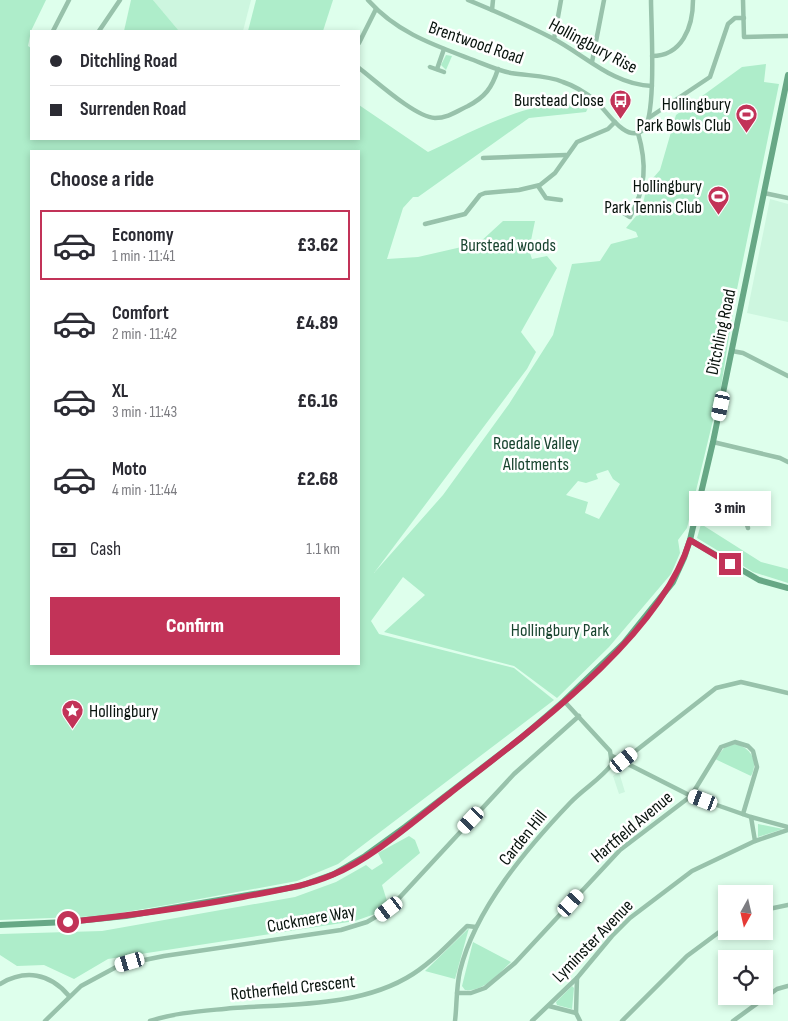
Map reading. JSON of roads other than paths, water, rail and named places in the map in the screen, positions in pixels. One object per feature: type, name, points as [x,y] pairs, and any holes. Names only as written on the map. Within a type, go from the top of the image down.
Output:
[{"type":"street","points":[[54,30],[69,0]]},
{"type":"street","points":[[100,30],[120,0]]},
{"type":"street","name":"Brentwood Road","points":[[368,0],[376,9],[404,30],[444,49],[498,69],[566,83],[591,97],[615,122],[629,132],[638,133]]},
{"type":"street","name":"Hollingbury Rise","points":[[468,0],[554,39],[628,83],[652,86]]},
{"type":"street","points":[[492,10],[494,0]]},
{"type":"street","points":[[554,39],[561,0]]},
{"type":"street","points":[[592,62],[604,0]]},
{"type":"street","points":[[622,212],[630,217],[637,206],[644,184],[645,161],[638,133],[647,126],[650,116],[652,86],[651,0]]},
{"type":"street","points":[[652,56],[670,53],[682,41],[693,16],[693,0]]},
{"type":"street","points":[[743,0],[744,37],[788,36]]},
{"type":"street","points":[[360,41],[376,9]]},
{"type":"street","points":[[650,116],[708,79],[712,74],[714,60],[728,24],[735,18],[744,18]]},
{"type":"street","points":[[437,69],[444,49]]},
{"type":"street","points":[[430,67],[444,72]]},
{"type":"street","points":[[360,69],[418,112],[435,118],[451,115],[484,96],[491,87],[498,69]]},
{"type":"street","name":"Ditchling Road","points":[[0,925],[68,922],[126,916],[300,886],[334,874],[365,856],[417,818],[564,701],[624,643],[673,582],[690,540],[713,442],[788,79]]},
{"type":"street","points":[[425,224],[465,214],[480,195],[485,193],[538,186],[555,173],[576,142],[604,131],[615,122]]},
{"type":"street","points":[[483,158],[566,155]]},
{"type":"street","points":[[538,186],[546,198],[561,200]]},
{"type":"street","points":[[764,193],[788,198]]},
{"type":"street","points":[[732,351],[743,353],[788,376]]},
{"type":"street","points":[[713,442],[780,458],[788,462]]},
{"type":"street","points":[[742,509],[757,494]]},
{"type":"street","points":[[701,497],[742,509]]},
{"type":"street","points":[[742,509],[748,528]]},
{"type":"street","points":[[690,540],[759,580],[788,588]]},
{"type":"street","points":[[624,760],[716,688],[741,682],[788,693]]},
{"type":"street","points":[[564,701],[612,756],[624,760],[692,796],[788,829]]},
{"type":"street","name":"Cuckmere Way","points":[[45,1021],[69,996],[107,971],[130,962],[341,930],[379,916],[413,884],[514,774],[579,716]]},
{"type":"street","points":[[692,796],[721,747],[735,742],[742,743],[753,751],[757,760],[757,767],[743,814]]},
{"type":"street","name":"Carden Hill","points":[[455,1021],[457,993],[463,962],[476,927],[502,887],[538,839],[571,801],[610,766],[612,756]]},
{"type":"street","name":"Hartfield Avenue","points":[[457,993],[471,993],[491,983],[546,932],[620,850],[692,796]]},
{"type":"street","points":[[751,817],[755,841]]},
{"type":"street","name":"Lyminster Avenue","points":[[532,1021],[577,978],[612,936],[636,913],[692,871],[755,841],[788,829]]},
{"type":"street","points":[[773,908],[788,905]]},
{"type":"street","name":"Rotherfield Crescent","points":[[150,1021],[172,1014],[319,1001],[375,992],[389,987],[422,968],[467,926],[476,927]]},
{"type":"street","points":[[622,1021],[687,956],[718,934]]},
{"type":"street","points":[[0,984],[20,975],[41,976],[52,980],[69,996]]},
{"type":"street","points":[[577,978],[576,1013],[580,1021]]},
{"type":"street","points":[[733,1021],[776,989],[788,986]]},
{"type":"street","points":[[549,1006],[576,1013]]},
{"type":"street","points":[[170,1021],[172,1014]]},
{"type":"place","name":"Burstead Close","points":[[620,119]]},
{"type":"place","name":"Hollingbury Park Bowls Club","points":[[747,133]]},
{"type":"place","name":"Hollingbury Park Tennis Club","points":[[718,215]]},
{"type":"place","name":"Hollingbury","points":[[73,730]]},
{"type":"park label","name":"Burstead woods","points":[[508,245]]},
{"type":"park label","name":"Roedale Valley Allotments","points":[[536,453]]},
{"type":"park label","name":"Hollingbury Park","points":[[560,630]]}]
